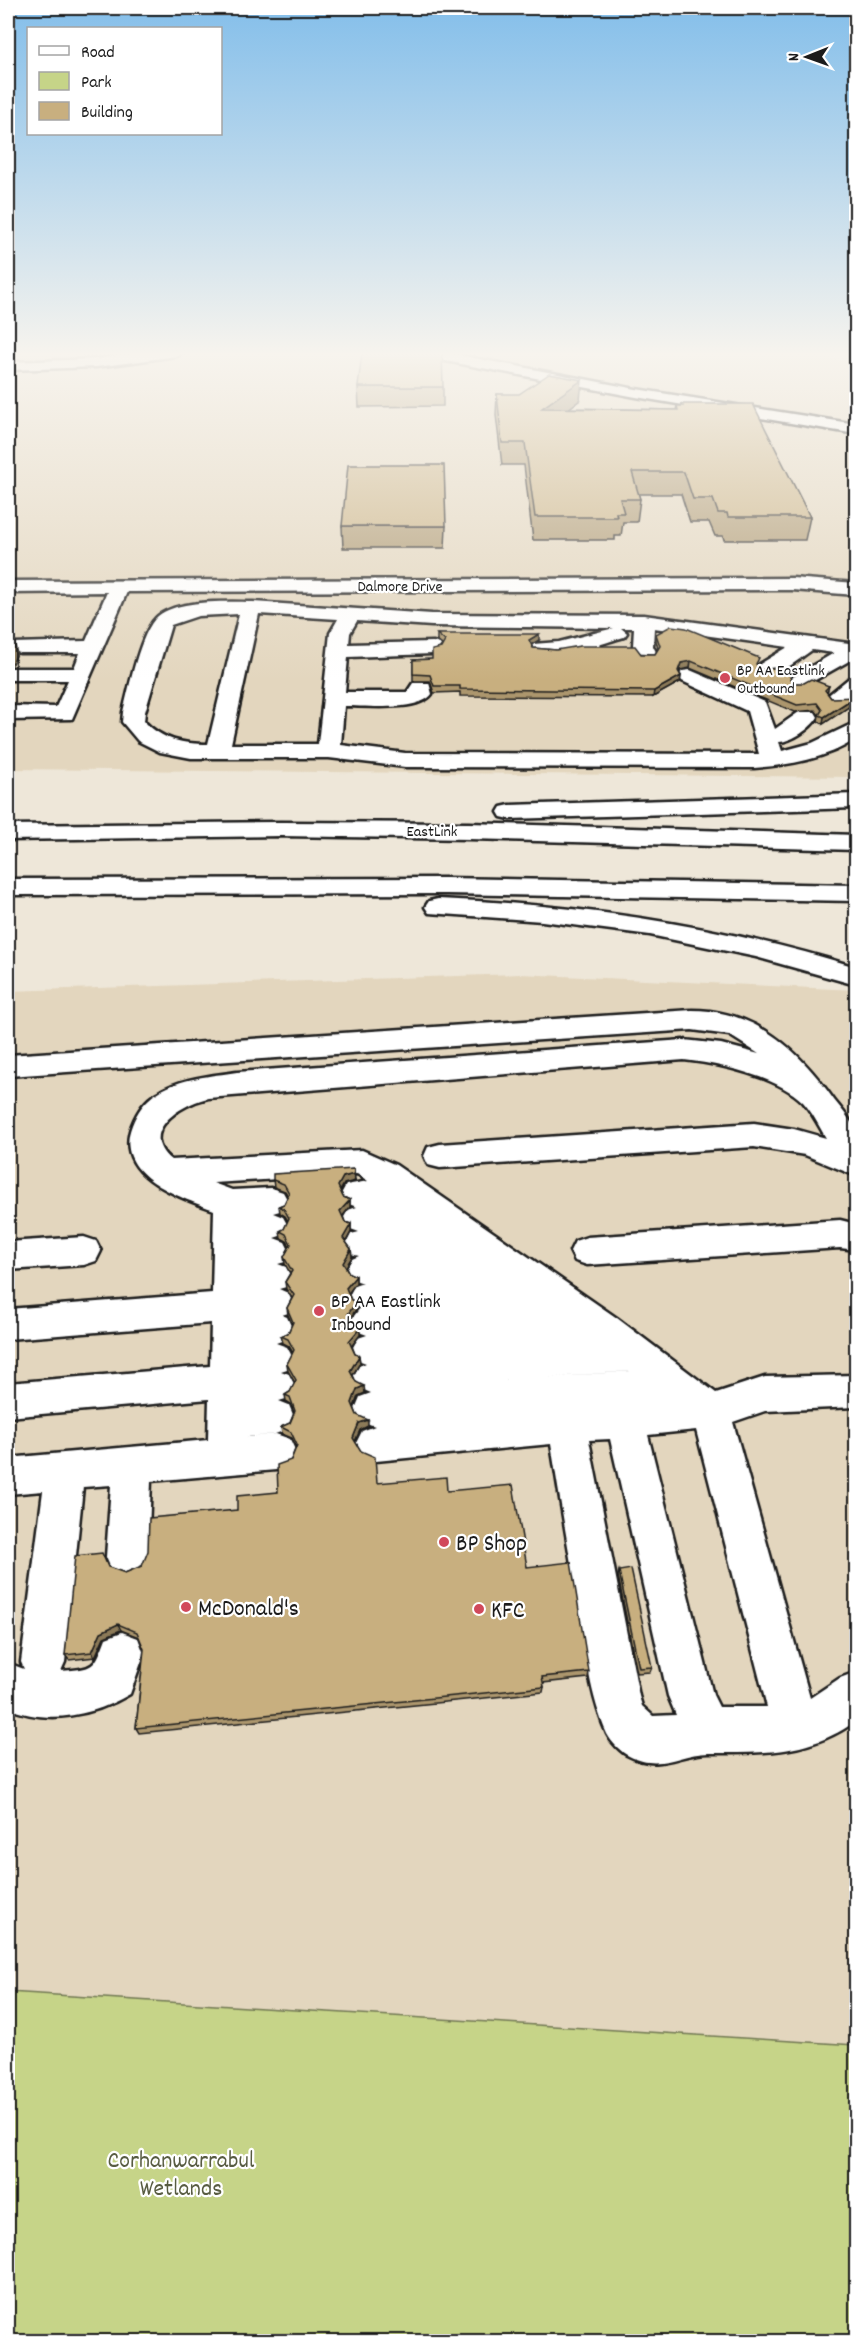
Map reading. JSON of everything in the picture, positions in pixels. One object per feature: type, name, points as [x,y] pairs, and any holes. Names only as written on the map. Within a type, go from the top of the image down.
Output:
[{"type":"main road","name":"Dalmore Drive","points":[[792,584],[856,578]]},
{"type":"main road","name":"Dalmore Drive","points":[[8,587],[792,584],[856,589]]},
{"type":"main road","points":[[432,620],[434,585]]},
{"type":"main road","points":[[485,585],[486,620]]},
{"type":"main road","points":[[8,713],[64,714],[120,586]]},
{"type":"main road","points":[[856,684],[753,658],[644,624],[607,621],[432,620],[351,615],[306,608],[186,611],[163,621],[134,712],[133,722],[139,730],[156,742],[179,750],[328,751],[405,760],[773,760],[818,749],[856,729]]},
{"type":"main road","points":[[218,752],[250,609]]},
{"type":"main road","points":[[328,751],[339,647],[351,615]]},
{"type":"main road","points":[[339,647],[591,631],[604,627],[607,621]]},
{"type":"main road","points":[[540,648],[559,648],[644,624]]},
{"type":"main road","points":[[644,624],[643,646],[647,654]]},
{"type":"main road","points":[[753,658],[775,640],[829,647],[856,657]]},
{"type":"main road","points":[[753,658],[807,644]]},
{"type":"main road","points":[[20,647],[93,647]]},
{"type":"main road","points":[[333,699],[411,699],[420,695],[425,668],[411,657],[339,647]]},
{"type":"main road","points":[[753,658],[829,647]]},
{"type":"main road","points":[[753,658],[856,657]]},
{"type":"main road","points":[[8,674],[81,674]]},
{"type":"main road","points":[[744,699],[773,760]]},
{"type":"main road","points":[[281,829],[416,814],[856,801]]},
{"type":"main road","name":"EastLink","points":[[8,833],[281,829],[469,831],[856,843]]},
{"type":"main road","points":[[142,886],[212,903],[449,908],[567,917],[721,941],[818,963],[856,976]]},
{"type":"main road","points":[[8,887],[446,886],[856,893]]},
{"type":"main road","points":[[8,1065],[654,1022],[715,1021],[752,1035],[795,1069],[814,1094],[856,1162]]},
{"type":"main road","points":[[230,1329],[165,1173],[151,1162],[143,1138],[149,1119],[160,1104],[178,1094],[237,1083],[684,1050],[724,1053],[766,1066],[814,1094]]},
{"type":"main road","points":[[440,1156],[754,1135],[783,1137],[822,1147],[856,1162]]},
{"type":"main road","points":[[165,1173],[362,1162],[408,1191],[536,1280],[604,1329],[711,1412],[795,1726]]},
{"type":"main road","points":[[367,1312],[408,1191]]},
{"type":"main road","points":[[367,1312],[440,1213]]},
{"type":"main road","points":[[587,1251],[830,1234],[856,1238]]},
{"type":"main road","points":[[367,1312],[474,1236]]},
{"type":"main road","points":[[8,1256],[84,1251]]},
{"type":"main road","points":[[367,1312],[505,1258]]},
{"type":"main road","points":[[367,1312],[536,1280]]},
{"type":"main road","points":[[367,1312],[569,1304]]},
{"type":"main road","points":[[367,1312],[604,1329]]},
{"type":"main road","points":[[367,1312],[637,1354]]},
{"type":"main road","points":[[367,1312],[676,1384]]},
{"type":"main road","points":[[367,1312],[567,1426],[711,1412],[765,1394],[856,1391]]},
{"type":"main road","points":[[230,1329],[274,1320]]},
{"type":"main road","points":[[230,1329],[274,1320]]},
{"type":"main road","points":[[8,1400],[230,1329],[274,1320]]},
{"type":"main road","points":[[8,1324],[230,1329],[274,1320]]},
{"type":"main road","points":[[127,1557],[132,1465],[230,1329],[274,1320]]},
{"type":"main road","points":[[625,1421],[691,1696],[705,1730]]},
{"type":"main road","points":[[567,1426],[616,1696],[624,1721],[643,1739],[667,1740],[705,1730],[756,1731],[795,1726],[827,1714],[856,1694]]},
{"type":"main road","points":[[8,1476],[132,1465]]},
{"type":"main road","points":[[65,1471],[20,1683],[94,1689],[114,1678],[122,1654]]},
{"type":"shaded area","points":[[8,462],[856,462],[856,777],[8,769]]},
{"type":"shaded area","points":[[520,974],[856,990],[856,2045],[8,1992],[8,991]]},
{"type":"green space","name":"Corhanwarrabul Wetlands","points":[[8,1992],[856,2045],[856,2341],[8,2341]]},
{"type":"building","points":[[528,462],[782,462],[810,517],[728,517],[727,513],[718,513],[713,499],[693,499],[684,472],[632,472],[640,499],[620,499],[624,513],[616,513],[617,517],[535,517]]},
{"type":"building","points":[[348,465],[444,465],[446,526],[342,526]]},
{"type":"building","points":[[671,626],[686,628],[759,658],[756,664],[761,670],[781,667],[791,671],[790,677],[794,683],[804,683],[811,679],[829,686],[825,690],[831,698],[855,697],[824,717],[819,715],[822,710],[817,703],[797,705],[691,661],[681,663],[678,671],[681,676],[654,691],[460,689],[460,686],[434,686],[430,675],[413,674],[413,660],[432,659],[432,650],[441,648],[445,641],[437,634],[539,634],[529,640],[533,648],[556,650],[580,646],[635,646],[641,654],[655,654],[660,646],[656,634]]},
{"type":"building","points":[[354,1169],[354,1174],[343,1177],[338,1186],[343,1197],[350,1200],[340,1211],[345,1222],[351,1224],[343,1238],[351,1249],[343,1263],[349,1273],[356,1276],[346,1288],[351,1300],[356,1302],[348,1314],[353,1325],[360,1328],[349,1341],[355,1354],[359,1356],[350,1371],[356,1382],[364,1386],[357,1389],[352,1403],[357,1415],[368,1420],[359,1423],[353,1438],[361,1451],[375,1457],[377,1483],[446,1477],[447,1491],[513,1485],[527,1567],[571,1562],[589,1672],[542,1677],[544,1687],[136,1728],[144,1649],[137,1632],[118,1624],[101,1632],[92,1652],[65,1655],[75,1556],[102,1553],[108,1567],[125,1573],[142,1566],[148,1551],[149,1518],[237,1510],[237,1496],[278,1492],[277,1465],[291,1460],[297,1445],[291,1432],[281,1427],[290,1423],[295,1411],[290,1397],[285,1395],[290,1392],[296,1380],[287,1364],[294,1350],[288,1339],[281,1336],[288,1333],[293,1322],[287,1308],[294,1295],[285,1282],[292,1271],[284,1257],[291,1244],[286,1234],[280,1231],[284,1229],[289,1218],[284,1209],[279,1206],[284,1204],[289,1193],[284,1184],[273,1180],[273,1174]]},
{"type":"building","points":[[631,1569],[652,1667],[639,1668],[619,1571]]},
{"type":"place","name":"BP AA Eastlink Outbound","points":[[725,678]]},
{"type":"place","name":"BP AA Eastlink Inbound","points":[[319,1311]]},
{"type":"place","name":"BP Shop","points":[[444,1542]]},
{"type":"place","name":"McDonald's","points":[[186,1607]]},
{"type":"place","name":"KFC","points":[[479,1609]]}]
